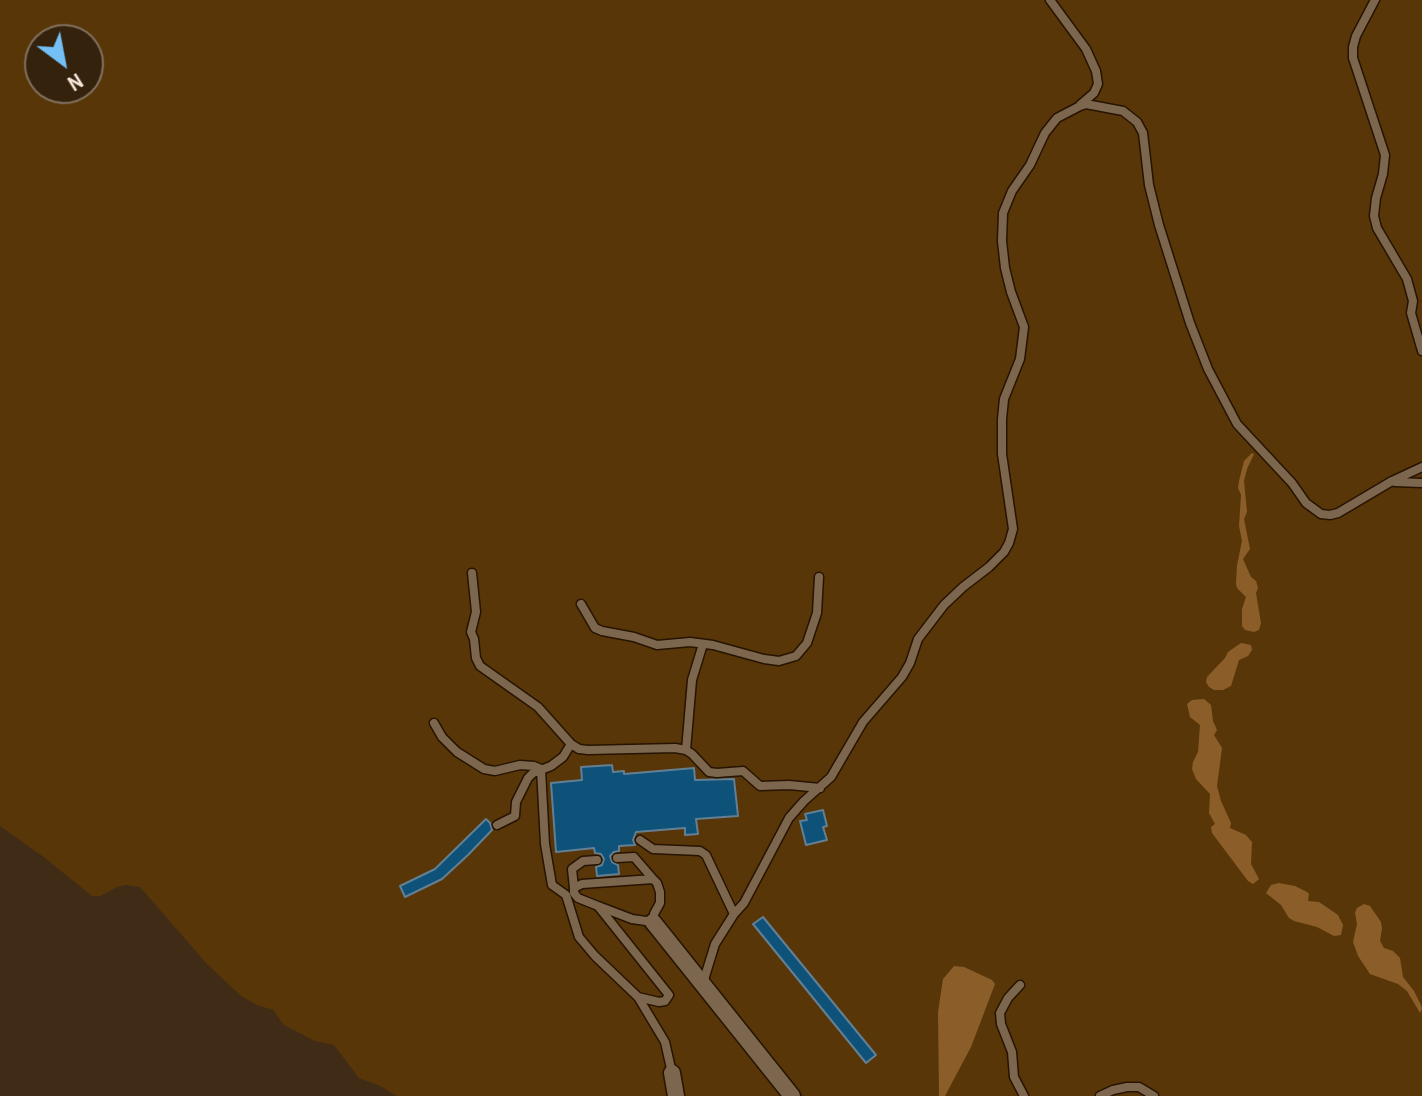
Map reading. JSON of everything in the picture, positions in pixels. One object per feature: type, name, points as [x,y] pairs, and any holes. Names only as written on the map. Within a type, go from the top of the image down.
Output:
[{"type":"street","points":[[653,922],[792,1096]]},
{"type":"street","points":[[672,1073],[676,1096]]},
{"type":"lane","points":[[703,984],[715,944],[744,903],[789,818],[836,770],[863,722],[902,677],[918,639],[944,605],[989,567],[1009,543],[1013,529],[1002,454],[1002,419],[1004,399],[1020,359],[1024,327],[1005,268],[1003,213],[1012,191],[1030,165],[1050,125],[1080,106],[1094,93],[1098,84],[1086,49],[1050,0]]},
{"type":"lane","points":[[1375,0],[1353,47],[1353,58],[1385,155],[1374,216],[1377,228],[1407,279],[1413,301],[1411,313],[1422,351]]},
{"type":"lane","points":[[1080,106],[1093,105],[1123,111],[1137,122],[1143,133],[1152,198],[1190,323],[1208,369],[1237,424],[1292,483],[1306,503],[1321,514],[1338,513],[1422,467]]},
{"type":"lane","points":[[1392,481],[1422,483]]},
{"type":"lane","points":[[472,573],[476,612],[471,632],[480,666],[538,707],[579,749],[675,748],[686,750],[709,772],[743,771],[760,786],[820,788]]},
{"type":"lane","points":[[581,604],[595,628],[602,631],[657,645],[690,642],[779,661],[796,656],[807,643],[817,613],[819,577]]},
{"type":"lane","points":[[686,750],[692,680],[703,644]]},
{"type":"lane","points":[[434,723],[442,737],[457,752],[484,769],[495,771],[520,765],[541,769]]},
{"type":"lane","points":[[497,825],[515,816],[516,802],[528,778],[563,757],[571,744]]},
{"type":"lane","points":[[541,769],[545,844],[552,885],[632,919],[653,922],[660,903],[657,883],[634,857],[617,858]]},
{"type":"lane","points":[[640,840],[653,849],[700,851],[706,855],[734,914]]},
{"type":"lane","points":[[597,860],[583,861],[572,869],[571,892],[579,937],[638,997],[665,1042],[672,1073]]},
{"type":"lane","points":[[571,892],[582,884],[653,879]]},
{"type":"lane","points":[[598,906],[669,995],[665,1001],[659,1002],[638,997]]},
{"type":"lane","points":[[1020,985],[1000,1013],[1012,1052],[1014,1077],[1024,1096]]},
{"type":"lane","points":[[1100,1096],[1113,1090],[1139,1087],[1154,1096]]},
{"type":"shaded area","points":[[0,0],[1422,0],[1422,1096],[803,1096],[659,918],[643,928],[782,1096],[397,1096],[359,1078],[334,1045],[315,1041],[284,1025],[273,1010],[241,996],[207,964],[140,887],[126,885],[100,896],[92,896],[0,826]]},
{"type":"shaded area","points":[[1252,453],[1244,481],[1247,512],[1244,519],[1250,549],[1243,559],[1258,588],[1256,593],[1261,623],[1259,630],[1254,632],[1242,626],[1246,597],[1236,584],[1242,541],[1239,526],[1241,495],[1238,488],[1244,461]]},
{"type":"shaded area","points":[[1241,643],[1251,645],[1252,650],[1239,660],[1231,686],[1223,690],[1209,687],[1207,677],[1228,652]]},
{"type":"shaded area","points":[[1204,699],[1211,705],[1217,730],[1214,735],[1222,748],[1217,786],[1231,823],[1230,828],[1246,835],[1252,842],[1251,864],[1259,879],[1253,884],[1212,833],[1211,827],[1215,824],[1209,813],[1210,794],[1196,779],[1192,769],[1198,752],[1200,725],[1190,717],[1187,704],[1192,700]]},
{"type":"shaded area","points":[[1279,883],[1307,892],[1308,901],[1319,902],[1338,915],[1343,925],[1341,935],[1334,936],[1289,918],[1281,905],[1266,893],[1271,885]]},
{"type":"shaded area","points":[[1364,904],[1370,906],[1381,922],[1380,941],[1384,948],[1400,958],[1403,977],[1421,1005],[1420,1013],[1407,991],[1398,984],[1370,974],[1358,956],[1353,942],[1357,924],[1355,913]]},
{"type":"shaded area","points":[[954,966],[964,967],[995,984],[971,1047],[945,1096],[939,1096],[938,1012],[943,979]]},
{"type":"building","points":[[612,765],[613,772],[624,771],[624,774],[694,768],[695,780],[734,779],[738,816],[696,819],[698,834],[685,835],[685,828],[636,832],[635,845],[619,846],[619,851],[610,856],[612,862],[618,865],[619,874],[597,876],[596,867],[602,865],[604,859],[601,854],[595,853],[594,848],[556,852],[551,783],[582,780],[581,767]]},
{"type":"building","points":[[823,810],[827,840],[806,845],[800,821],[807,820],[805,814]]},
{"type":"building","points":[[486,819],[492,830],[468,855],[442,879],[405,897],[400,886],[435,869]]},
{"type":"building","points":[[763,917],[876,1055],[866,1063],[753,924]]}]
